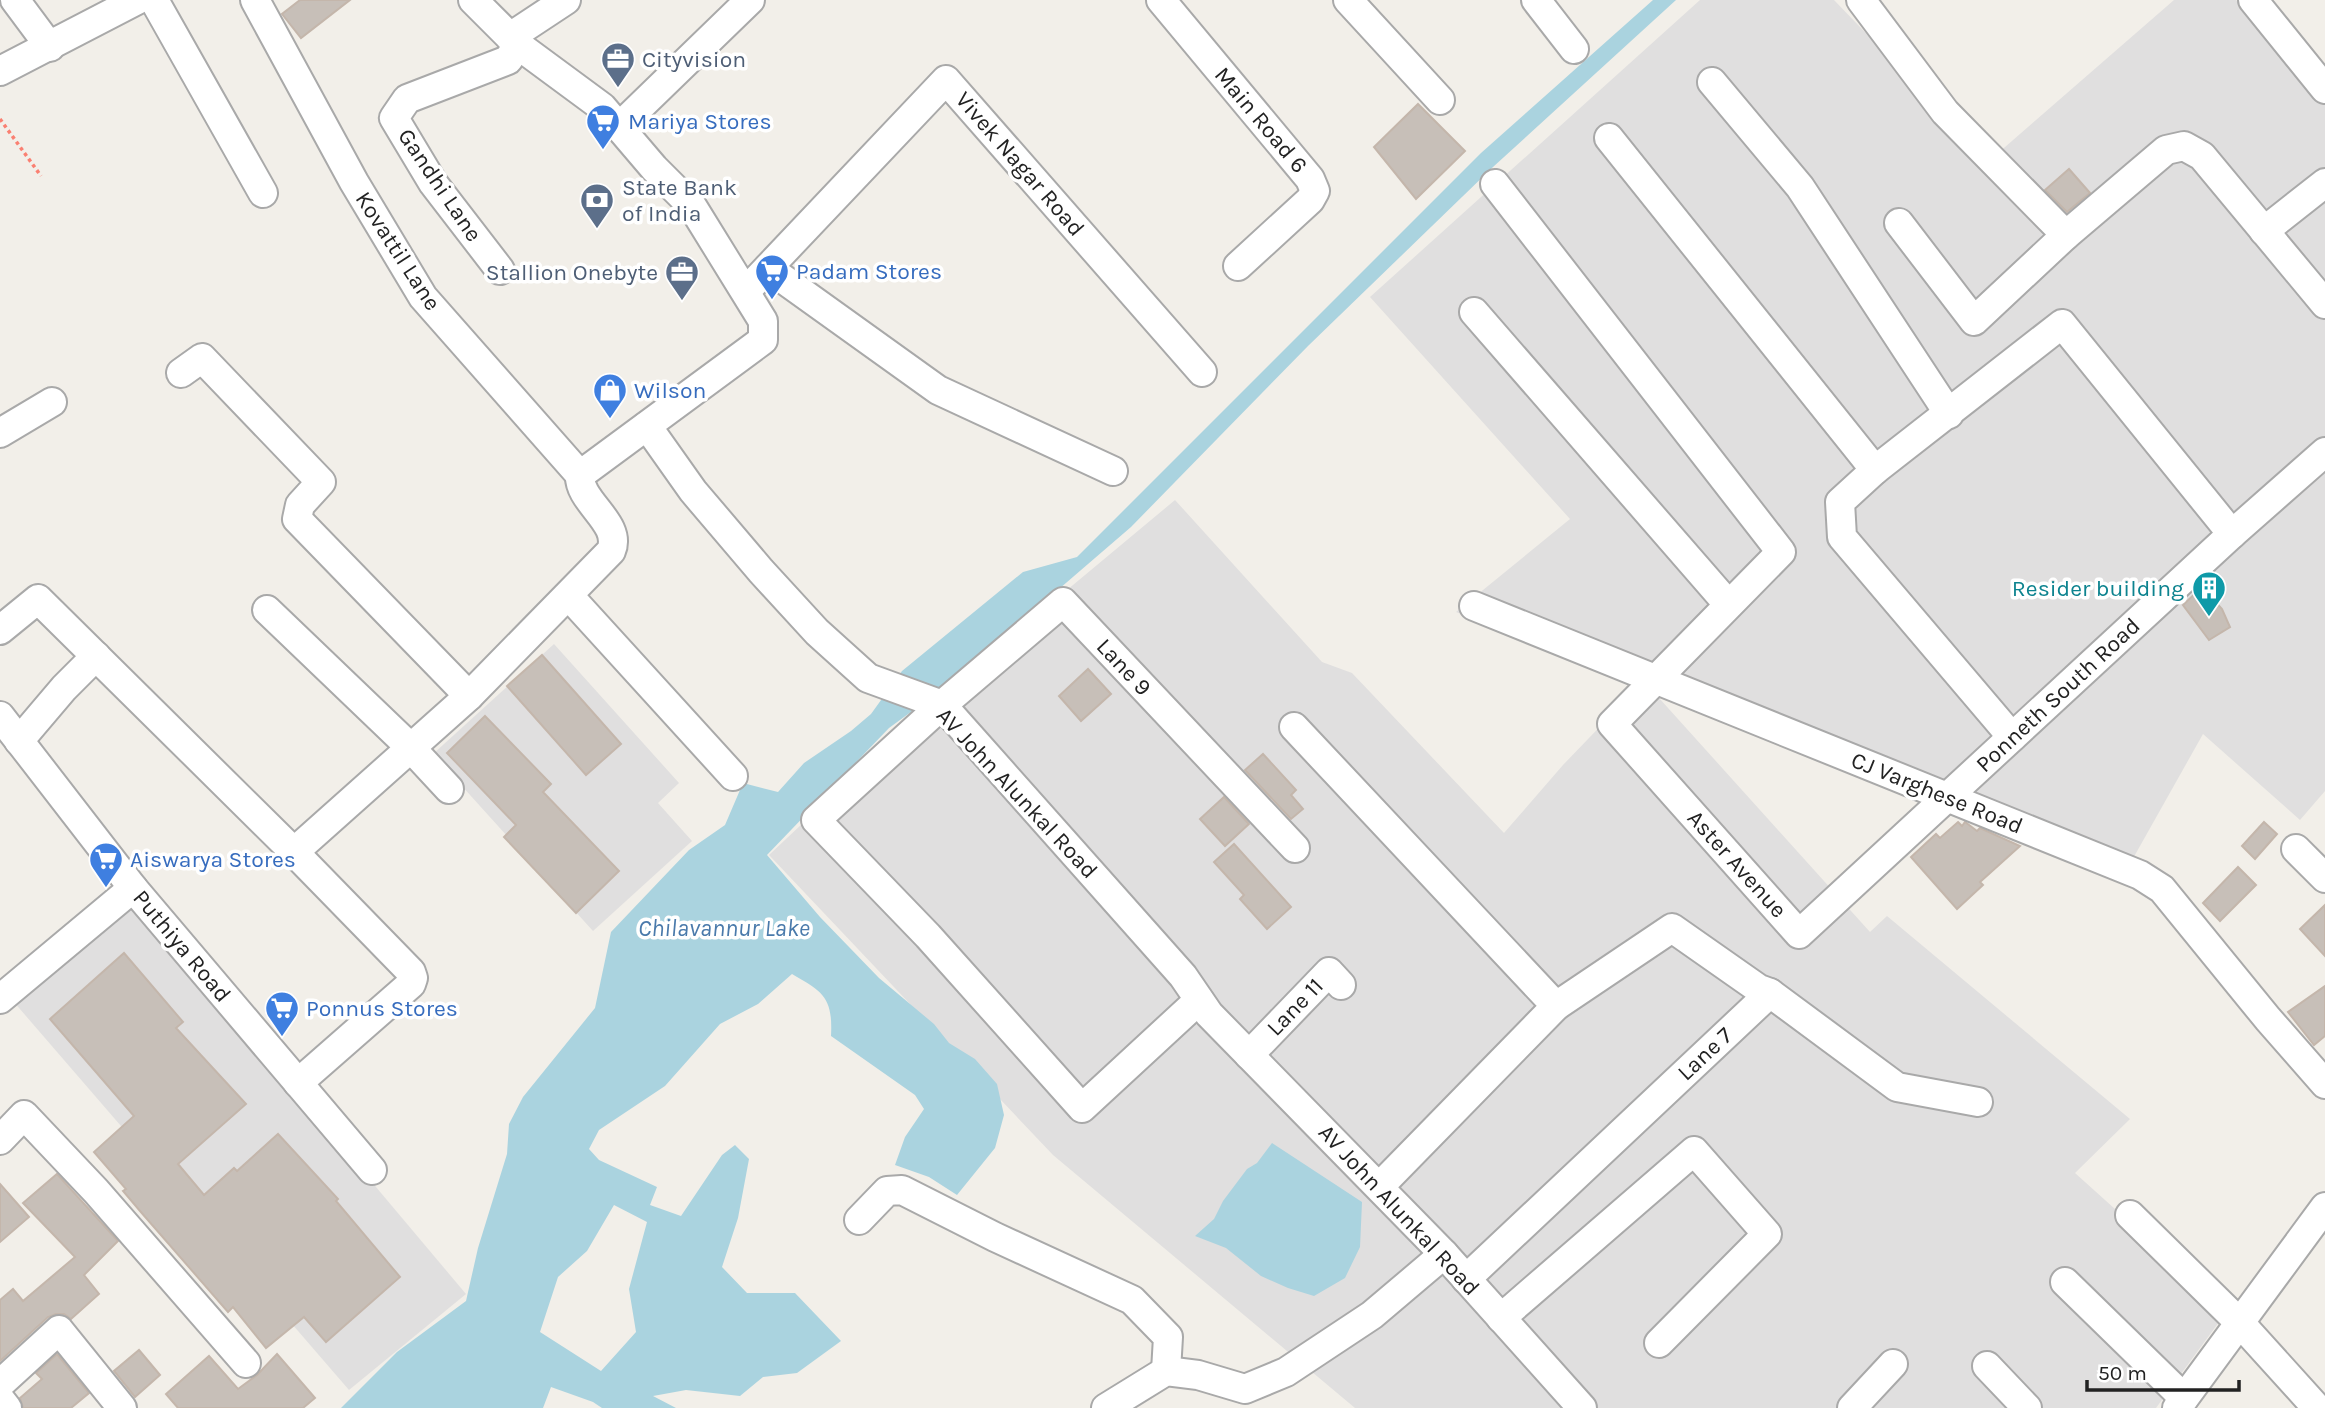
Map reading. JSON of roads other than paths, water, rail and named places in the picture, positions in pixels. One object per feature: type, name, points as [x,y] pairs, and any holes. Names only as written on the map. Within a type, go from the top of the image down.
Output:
[{"type":"street","points":[[15,0],[50,47]]},
{"type":"street","points":[[0,71],[137,0]]},
{"type":"street","points":[[154,0],[263,193]]},
{"type":"street","name":"Kovattil Lane","points":[[255,0],[354,182],[423,298],[580,475],[579,485],[609,528],[614,545],[611,551],[569,596]]},
{"type":"street","points":[[473,0],[514,41],[602,107],[654,168],[692,206],[763,321],[763,340],[580,475]]},
{"type":"street","points":[[514,41],[566,0]]},
{"type":"street","points":[[619,127],[750,0]]},
{"type":"street","name":"Main Road 6","points":[[1161,0],[1310,179],[1315,191],[1310,200],[1238,266]]},
{"type":"street","points":[[1348,0],[1440,100]]},
{"type":"street","points":[[1536,0],[1574,49]]},
{"type":"street","points":[[1861,0],[1945,112],[2066,235]]},
{"type":"street","points":[[2253,0],[2325,89]]},
{"type":"street","name":"Gandhi Lane","points":[[499,270],[433,183],[394,118],[407,99],[508,60],[514,41]]},
{"type":"street","name":"Vivek Nagar Road","points":[[746,291],[946,80],[1202,372]]},
{"type":"street","points":[[1712,82],[1800,187],[1949,414]]},
{"type":"street","points":[[1609,138],[1875,470]]},
{"type":"street","points":[[1899,223],[1973,321],[2066,235],[2166,150],[2184,146],[2202,156],[2325,304]]},
{"type":"street","points":[[2264,231],[2325,183]]},
{"type":"street","points":[[1495,184],[1781,552],[1657,679]]},
{"type":"street","points":[[768,268],[938,390],[1113,471]]},
{"type":"street","points":[[1474,312],[1728,604]]},
{"type":"street","points":[[2012,737],[1842,537],[1840,502],[1875,470],[2062,324],[2232,534]]},
{"type":"street","points":[[181,373],[202,358],[321,482],[300,505],[297,519],[469,696]]},
{"type":"street","points":[[0,433],[52,402]]},
{"type":"street","name":"AV John Alunkal Road","points":[[647,426],[693,491],[817,632],[868,678],[942,705],[1183,976],[1209,1014],[1380,1186],[1582,1408]]},
{"type":"street","name":"Ponneth South Road","points":[[1947,798],[2232,534],[2325,452]]},
{"type":"street","points":[[294,852],[469,696],[569,596],[733,776]]},
{"type":"street","points":[[0,629],[38,599],[294,852],[411,972],[411,984],[298,1083]]},
{"type":"street","name":"Lane 9","points":[[942,705],[1063,602],[1295,848]]},
{"type":"street","name":"CJ Varghese Road","points":[[1474,606],[2140,874],[2162,890],[2325,1084]]},
{"type":"street","points":[[267,610],[410,747],[449,789]]},
{"type":"street","points":[[19,741],[64,688],[96,656]]},
{"type":"street","name":"Aster Avenue","points":[[1657,679],[1612,724],[1799,933],[1947,798]]},
{"type":"street","points":[[942,705],[816,820],[928,936],[1082,1108],[1199,1000]]},
{"type":"street","name":"Puthiya Road","points":[[0,716],[133,888],[372,1170]]},
{"type":"street","points":[[1294,727],[1556,1006]]},
{"type":"street","points":[[2296,849],[2325,878]]},
{"type":"street","points":[[0,999],[133,888]]},
{"type":"street","points":[[1556,1006],[1672,928],[1759,989],[1770,993],[1896,1087],[1978,1102]]},
{"type":"street","name":"Lane 11","points":[[1249,1055],[1329,972],[1341,985]]},
{"type":"street","points":[[1380,1186],[1582,981]]},
{"type":"street","name":"Lane 7","points":[[1466,1279],[1770,993]]},
{"type":"street","points":[[0,1140],[24,1115],[96,1191],[246,1363]]},
{"type":"street","points":[[1501,1318],[1693,1151],[1767,1234],[1659,1343]]},
{"type":"street","points":[[859,1220],[887,1191],[902,1190],[995,1237],[1120,1294],[1132,1300],[1168,1337],[1166,1371]]},
{"type":"street","points":[[2064,1282],[2180,1403],[2325,1207]]},
{"type":"street","points":[[2130,1215],[2241,1324],[2317,1408]]},
{"type":"street","points":[[1106,1408],[1166,1371],[1198,1375],[1245,1389],[1286,1372],[1372,1315],[1444,1254]]},
{"type":"street","points":[[0,1384],[59,1330],[122,1408]]},
{"type":"street","points":[[1852,1408],[1893,1364]]},
{"type":"street","points":[[1987,1366],[2027,1408]]},
{"type":"street","points":[[0,1399],[7,1408]]},
{"type":"water","name":"Chilavannur Lake","points":[[1653,0],[1676,0],[1493,167],[1308,346],[1131,527],[945,687],[889,728],[767,855],[820,917],[879,978],[934,1024],[949,1043],[975,1059],[997,1084],[1004,1115],[995,1148],[957,1195],[929,1177],[895,1165],[905,1137],[924,1109],[915,1095],[831,1036],[830,1012],[824,997],[792,974],[758,1004],[720,1024],[665,1086],[599,1130],[589,1149],[599,1160],[657,1187],[650,1205],[681,1216],[722,1155],[735,1145],[749,1159],[738,1218],[722,1267],[747,1293],[795,1293],[841,1341],[797,1373],[763,1377],[740,1396],[686,1390],[653,1396],[676,1408],[602,1408],[593,1402],[551,1387],[543,1408],[341,1408],[397,1352],[466,1301],[478,1248],[507,1154],[509,1124],[523,1097],[595,1008],[611,932],[689,850],[725,825],[743,783],[778,792],[804,763],[871,714],[902,671],[1023,572],[1077,557],[1481,153]],"holes":[[[614,1205],[647,1222],[629,1289],[636,1332],[601,1371],[540,1332],[558,1277],[587,1251]]]},
{"type":"water","points":[[1272,1143],[1362,1202],[1360,1247],[1345,1278],[1314,1296],[1261,1276],[1226,1248],[1195,1236],[1214,1219],[1223,1201],[1247,1169],[1257,1163]]},
{"type":"place","name":"Cityvision","points":[[618,89]]},
{"type":"place","name":"Mariya Stores","points":[[603,151]]},
{"type":"place","name":"State Bank of India","points":[[597,230]]},
{"type":"place","name":"Padam Stores","points":[[772,301]]},
{"type":"place","name":"Stallion Onebyte","points":[[682,302]]},
{"type":"place","name":"Wilson","points":[[610,420]]},
{"type":"place","name":"Resider building","points":[[2209,618]]},
{"type":"place","name":"Aiswarya Stores","points":[[106,889]]},
{"type":"place","name":"Ponnus Stores","points":[[282,1038]]}]
